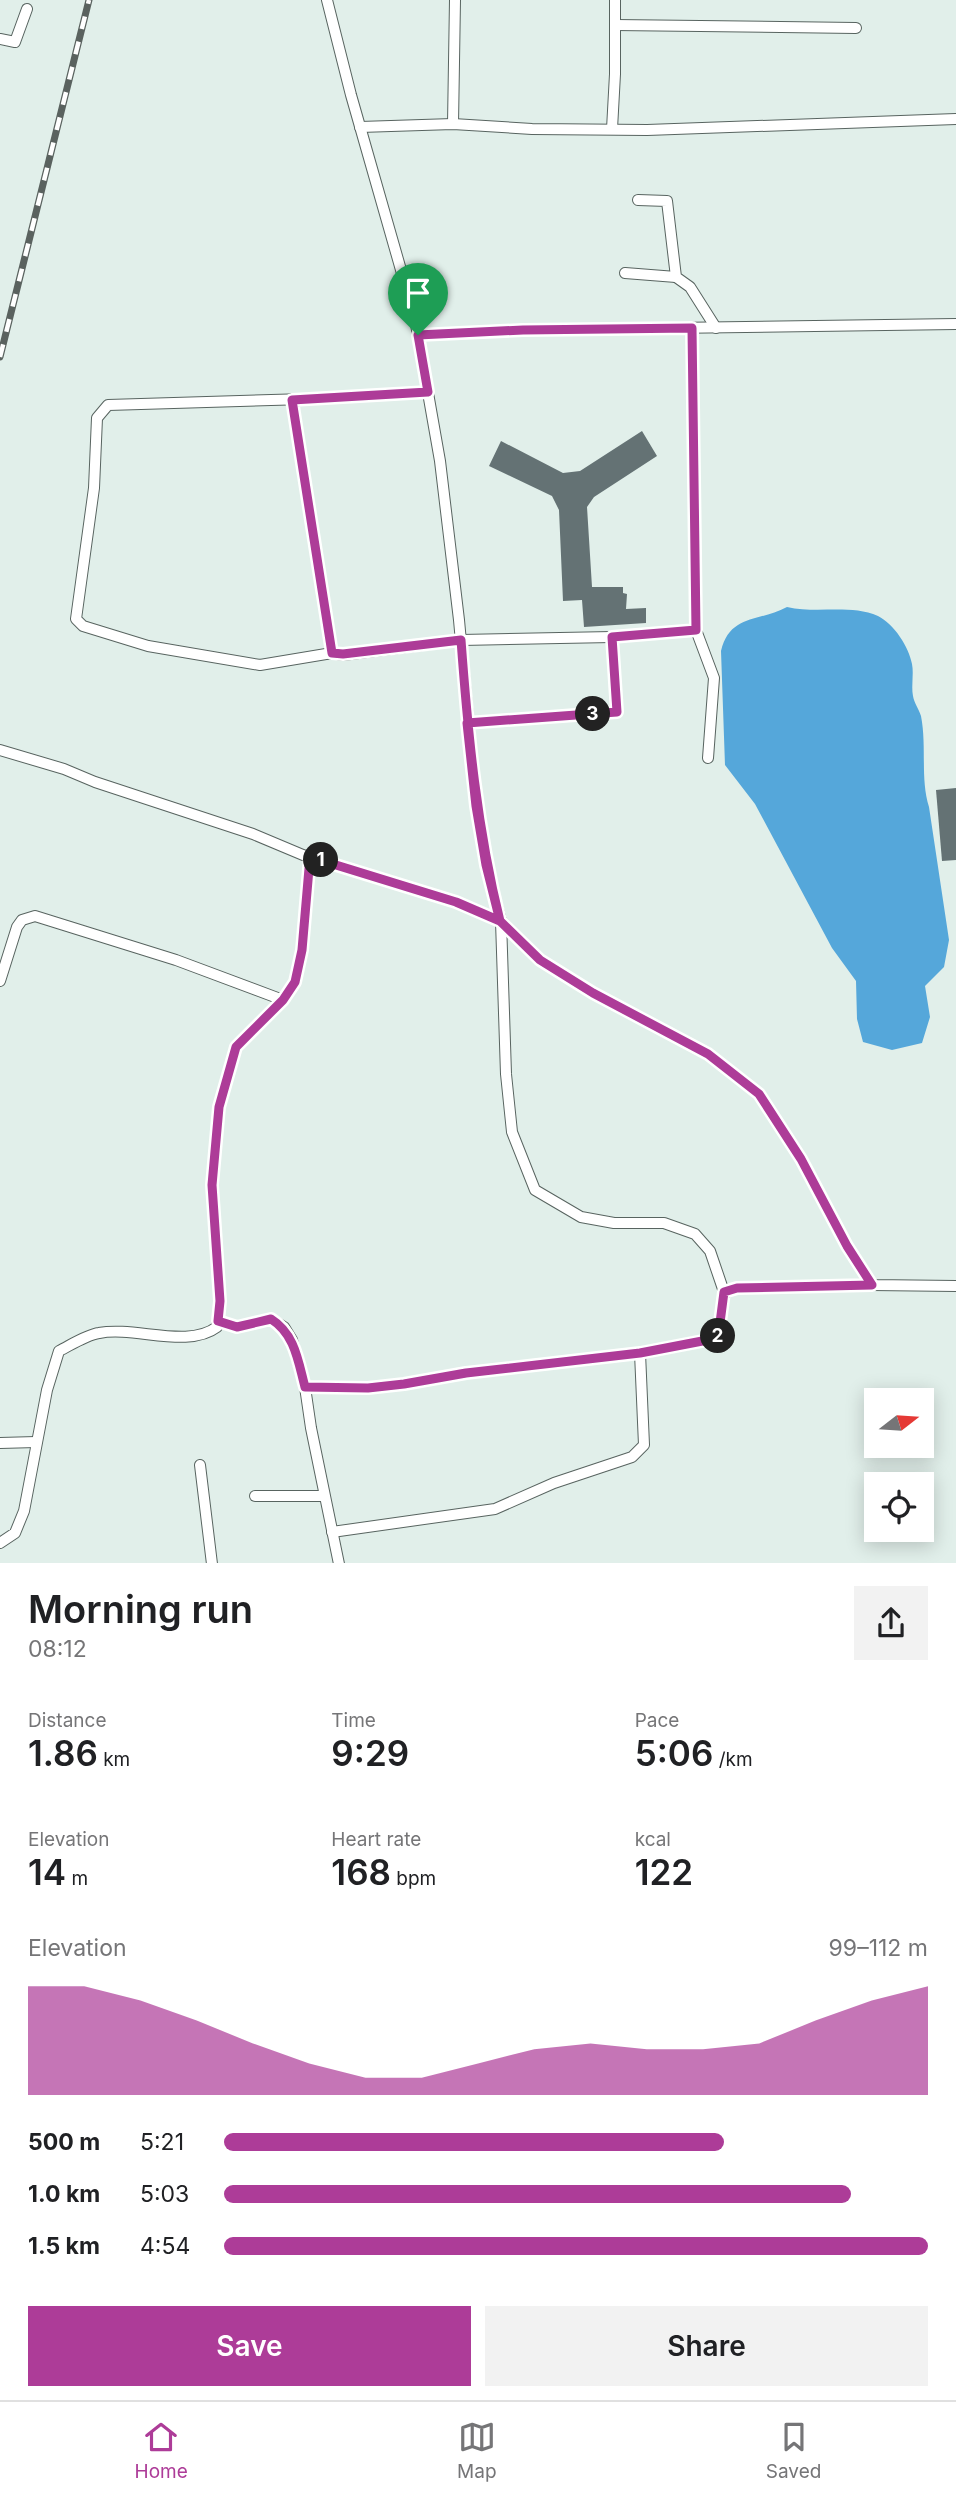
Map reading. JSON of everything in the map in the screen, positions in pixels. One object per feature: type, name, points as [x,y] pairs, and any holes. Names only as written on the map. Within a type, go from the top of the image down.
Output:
[{"type":"street","points":[[305,1387],[368,1388],[640,1353],[718,1338],[724,1292],[710,1251],[695,1234],[664,1223],[614,1223],[581,1217],[535,1190],[512,1132],[506,1074],[500,921],[478,818],[440,461],[418,335],[327,0]]},
{"type":"street","points":[[453,124],[455,0]]},
{"type":"street","points":[[612,129],[615,0]]},
{"type":"street","points":[[0,39],[15,42],[27,9]]},
{"type":"street","points":[[615,25],[856,28]]},
{"type":"street","points":[[360,127],[453,124],[532,129],[647,130],[956,119]]},
{"type":"street","points":[[638,200],[667,201],[676,277]]},
{"type":"street","points":[[625,273],[676,277],[690,287],[716,328]]},
{"type":"street","points":[[418,335],[523,330],[956,324]]},
{"type":"street","points":[[692,328],[696,630],[714,678],[708,758]]},
{"type":"street","points":[[428,392],[292,400],[108,405],[97,418],[94,488],[76,619],[83,626],[148,646],[260,665],[332,653],[461,640],[612,637],[696,630]]},
{"type":"street","points":[[292,400],[332,653]]},
{"type":"street","points":[[467,723],[617,712],[612,637]]},
{"type":"street","points":[[0,750],[64,769],[95,782],[253,834],[310,857],[456,902],[500,921],[540,960],[593,993],[708,1054],[759,1094],[801,1159],[847,1246],[872,1285]]},
{"type":"street","points":[[0,1543],[15,1533],[24,1511],[36,1442],[59,1351],[97,1333],[134,1331],[183,1337],[207,1335],[217,1327],[220,1301],[212,1185],[219,1107],[236,1047],[283,1000],[295,982],[302,950],[310,857]]},
{"type":"street","points":[[0,981],[22,919],[35,916],[176,960],[283,1000]]},
{"type":"street","points":[[724,1292],[737,1288],[956,1286]]},
{"type":"street","points":[[218,1321],[237,1327],[271,1319],[284,1327],[292,1340],[305,1387],[339,1563]]},
{"type":"street","points":[[332,1532],[495,1509],[554,1483],[632,1457],[644,1445],[640,1353]]},
{"type":"street","points":[[0,1443],[36,1442]]},
{"type":"street","points":[[200,1465],[212,1563]]},
{"type":"street","points":[[255,1496],[324,1496]]},
{"type":"water","points":[[787,607],[867,612],[878,616],[895,630],[910,657],[913,668],[913,696],[923,728],[926,796],[949,940],[944,967],[925,986],[930,1017],[922,1043],[892,1050],[863,1042],[857,1019],[856,981],[832,948],[755,804],[725,765],[721,651],[725,639],[738,625]]},
{"type":"building","points":[[642,431],[657,456],[594,497],[587,507],[592,587],[623,587],[623,593],[627,594],[626,609],[646,608],[646,623],[584,627],[582,600],[563,601],[559,510],[552,496],[489,466],[501,441],[563,473],[580,471]]},
{"type":"building","points":[[956,788],[956,860],[942,861],[936,790]]},
{"type":"railway","points":[[0,357],[89,0]]},
{"type":"route","points":[[418,335],[428,392],[292,400],[332,653],[461,640],[467,723],[476,806],[486,865],[500,921],[456,902],[310,857],[302,950],[295,982],[283,1000],[236,1047],[219,1107],[212,1185],[220,1301],[218,1321],[237,1327],[271,1319],[284,1327],[292,1340],[305,1387],[368,1388],[466,1373],[640,1353],[718,1338],[724,1292],[737,1288],[872,1285],[847,1246],[801,1159],[759,1094],[708,1054],[653,1022],[593,993],[540,960],[500,921],[486,865],[467,723],[617,712],[612,637],[696,630],[692,328],[523,330],[418,335]]}]
